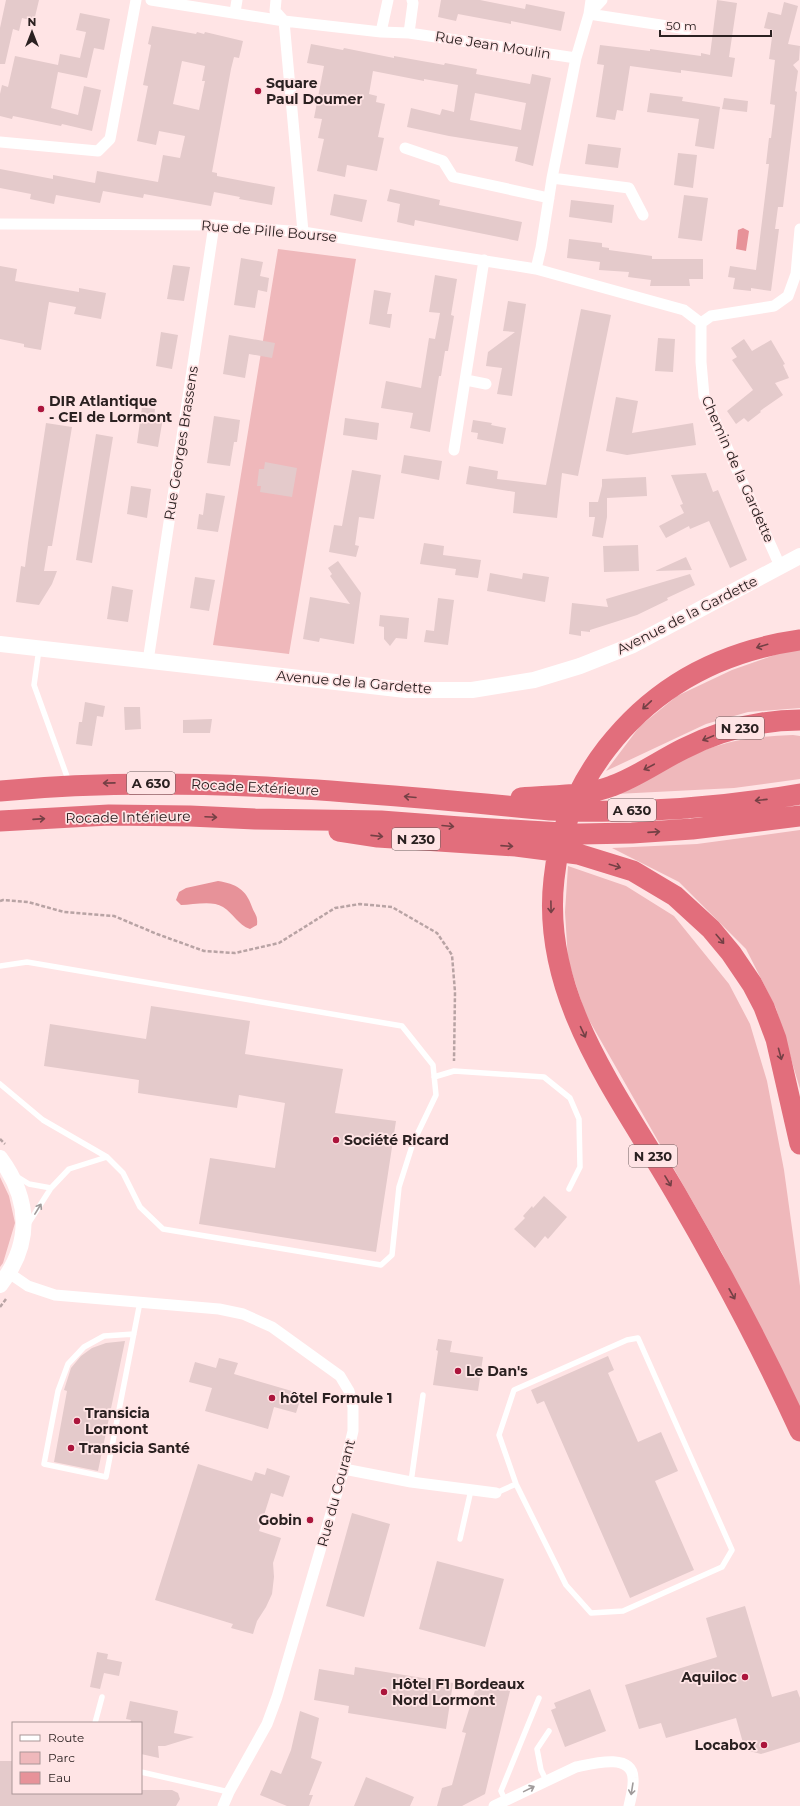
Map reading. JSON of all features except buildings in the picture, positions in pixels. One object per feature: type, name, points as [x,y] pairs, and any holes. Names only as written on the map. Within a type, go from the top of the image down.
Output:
[{"type":"highway","name":"N 230","points":[[800,640],[766,645],[727,658],[689,675],[650,702],[620,731],[591,769],[573,804],[560,841],[551,900],[552,931],[557,961],[568,999],[584,1035],[618,1096],[679,1198],[760,1346],[800,1431]]},
{"type":"highway","name":"N 230","points":[[463,802],[571,794],[596,790],[612,786],[684,749],[724,731],[756,724],[786,720],[800,720]]},
{"type":"highway","name":"Rocade Extérieure","points":[[0,791],[70,785],[189,783],[250,785],[463,802]]},
{"type":"highway","name":"A 630","points":[[463,802],[589,812],[688,808],[800,794]]},
{"type":"highway","name":"Rocade Intérieure","points":[[0,821],[109,814],[255,819]]},
{"type":"highway","name":"A 630","points":[[255,819],[382,821],[580,834],[684,830],[800,816]]},
{"type":"highway","name":"N 230","points":[[255,819],[378,837],[516,846],[578,854],[633,871],[675,896],[711,929],[732,953],[752,984],[764,1007],[776,1039],[800,1144]]},
{"type":"main road","name":"Avenue de la Gardette","points":[[0,644],[406,690],[472,690],[534,680],[580,666],[626,648],[800,556]]},
{"type":"main road","points":[[0,1158],[10,1172],[19,1194],[24,1229],[18,1256],[5,1279]]},
{"type":"street","points":[[0,142],[98,151],[110,139],[136,0]]},
{"type":"street","name":"Rue Jean Moulin","points":[[151,0],[235,12],[284,21],[382,32],[409,32],[576,58]]},
{"type":"street","points":[[235,12],[237,0]]},
{"type":"street","points":[[276,0],[275,11],[284,21],[303,232]]},
{"type":"street","points":[[382,32],[388,0]]},
{"type":"street","points":[[409,32],[413,3],[412,0]]},
{"type":"street","points":[[536,269],[552,178],[576,58],[589,14],[591,0]]},
{"type":"street","points":[[589,14],[602,0]]},
{"type":"street","points":[[589,14],[687,29]]},
{"type":"street","points":[[405,148],[443,161],[453,177],[549,198]]},
{"type":"street","points":[[552,178],[629,188],[643,215]]},
{"type":"street","name":"Rue de Pille Bourse","points":[[0,224],[214,225],[303,232],[536,269],[684,310],[701,323]]},
{"type":"street","name":"Rue Georges Brassens","points":[[148,661],[214,225]]},
{"type":"street","points":[[701,323],[711,316],[774,306],[788,296],[796,274],[800,236]]},
{"type":"street","points":[[454,450],[484,260]]},
{"type":"street","name":"Chemin de la Gardette","points":[[701,323],[701,362],[704,396],[780,566]]},
{"type":"street","points":[[466,380],[486,384]]},
{"type":"street","name":"Rue du Courant","points":[[5,1279],[55,1295],[219,1309],[243,1314],[272,1327],[340,1376],[350,1391],[353,1407],[353,1431],[344,1469],[268,1724],[229,1792],[223,1806]]},
{"type":"street","points":[[344,1469],[411,1482],[496,1493]]},
{"type":"street","points":[[494,1806],[576,1767],[619,1761],[628,1766],[633,1776],[629,1806]]},
{"type":"lane","points":[[39,649],[34,685],[70,785]]},
{"type":"lane","points":[[0,966],[27,962],[402,1026],[433,1065],[436,1095],[413,1143],[399,1187],[392,1255],[382,1265],[163,1229],[140,1207],[123,1173],[107,1157],[43,1120],[0,1084]]},
{"type":"lane","points":[[434,1077],[454,1071],[544,1077],[570,1098],[579,1120],[580,1167],[569,1189]]},
{"type":"lane","points":[[24,1229],[51,1188],[69,1169],[107,1157]]},
{"type":"lane","points":[[10,1172],[29,1184],[51,1188]]},
{"type":"lane","points":[[134,1334],[104,1336],[84,1347],[68,1364],[58,1391],[44,1464],[106,1477],[134,1334],[140,1302]]},
{"type":"lane","points":[[638,1338],[732,1550],[722,1567],[623,1611],[591,1613],[566,1584],[516,1484],[499,1435],[514,1390],[627,1340],[638,1338]]},
{"type":"lane","points":[[411,1482],[423,1395]]},
{"type":"lane","points":[[496,1493],[516,1484]]},
{"type":"lane","points":[[460,1539],[471,1490]]},
{"type":"lane","points":[[95,1722],[102,1697]]},
{"type":"lane","points":[[505,1800],[501,1791],[539,1698]]},
{"type":"lane","points":[[546,1780],[541,1770],[537,1749],[549,1731]]},
{"type":"lane","points":[[142,1772],[229,1792]]},
{"type":"path","points":[[0,901],[28,902],[64,912],[114,916],[204,951],[235,953],[279,943],[335,908],[360,904],[392,907],[437,933],[452,955],[455,992],[454,1071]]},
{"type":"green space","points":[[278,249],[356,259],[289,654],[213,645]]},
{"type":"green space","points":[[800,650],[800,708],[748,712],[706,724],[606,771],[640,726],[677,696],[732,670],[786,651]]},
{"type":"green space","points":[[793,735],[800,736],[800,779],[734,788],[616,794],[684,759],[712,747],[752,738]]},
{"type":"green space","points":[[800,830],[800,1089],[776,1008],[746,949],[679,882],[612,848],[697,844]]},
{"type":"green space","points":[[568,866],[626,886],[674,916],[729,984],[750,1024],[767,1081],[784,1170],[800,1286],[800,1414],[722,1253],[585,1013],[568,960],[565,912]]},
{"type":"green space","points":[[0,1177],[9,1196],[15,1223],[3,1263],[0,1267]]},
{"type":"water","points":[[743,228],[749,231],[746,251],[736,249],[738,230]]},
{"type":"water","points":[[218,881],[240,888],[250,901],[256,915],[257,925],[250,929],[246,927],[219,905],[208,903],[181,905],[176,900],[179,892],[186,888]]},
{"type":"place","name":"Square Paul Doumer","points":[[258,91]]},
{"type":"place","name":"DIR Atlantique - CEI de Lormont","points":[[41,409]]},
{"type":"place","name":"Société Ricard","points":[[336,1140]]},
{"type":"place","name":"Le Dan's","points":[[458,1371]]},
{"type":"place","name":"hôtel Formule 1","points":[[272,1398]]},
{"type":"place","name":"Transicia Lormont","points":[[77,1421]]},
{"type":"place","name":"Transicia Santé","points":[[71,1448]]},
{"type":"place","name":"Gobin","points":[[310,1520]]},
{"type":"place","name":"Aquiloc","points":[[745,1677]]},
{"type":"place","name":"Hôtel F1 Bordeaux Nord Lormont","points":[[384,1692]]},
{"type":"place","name":"Locabox","points":[[764,1745]]}]
